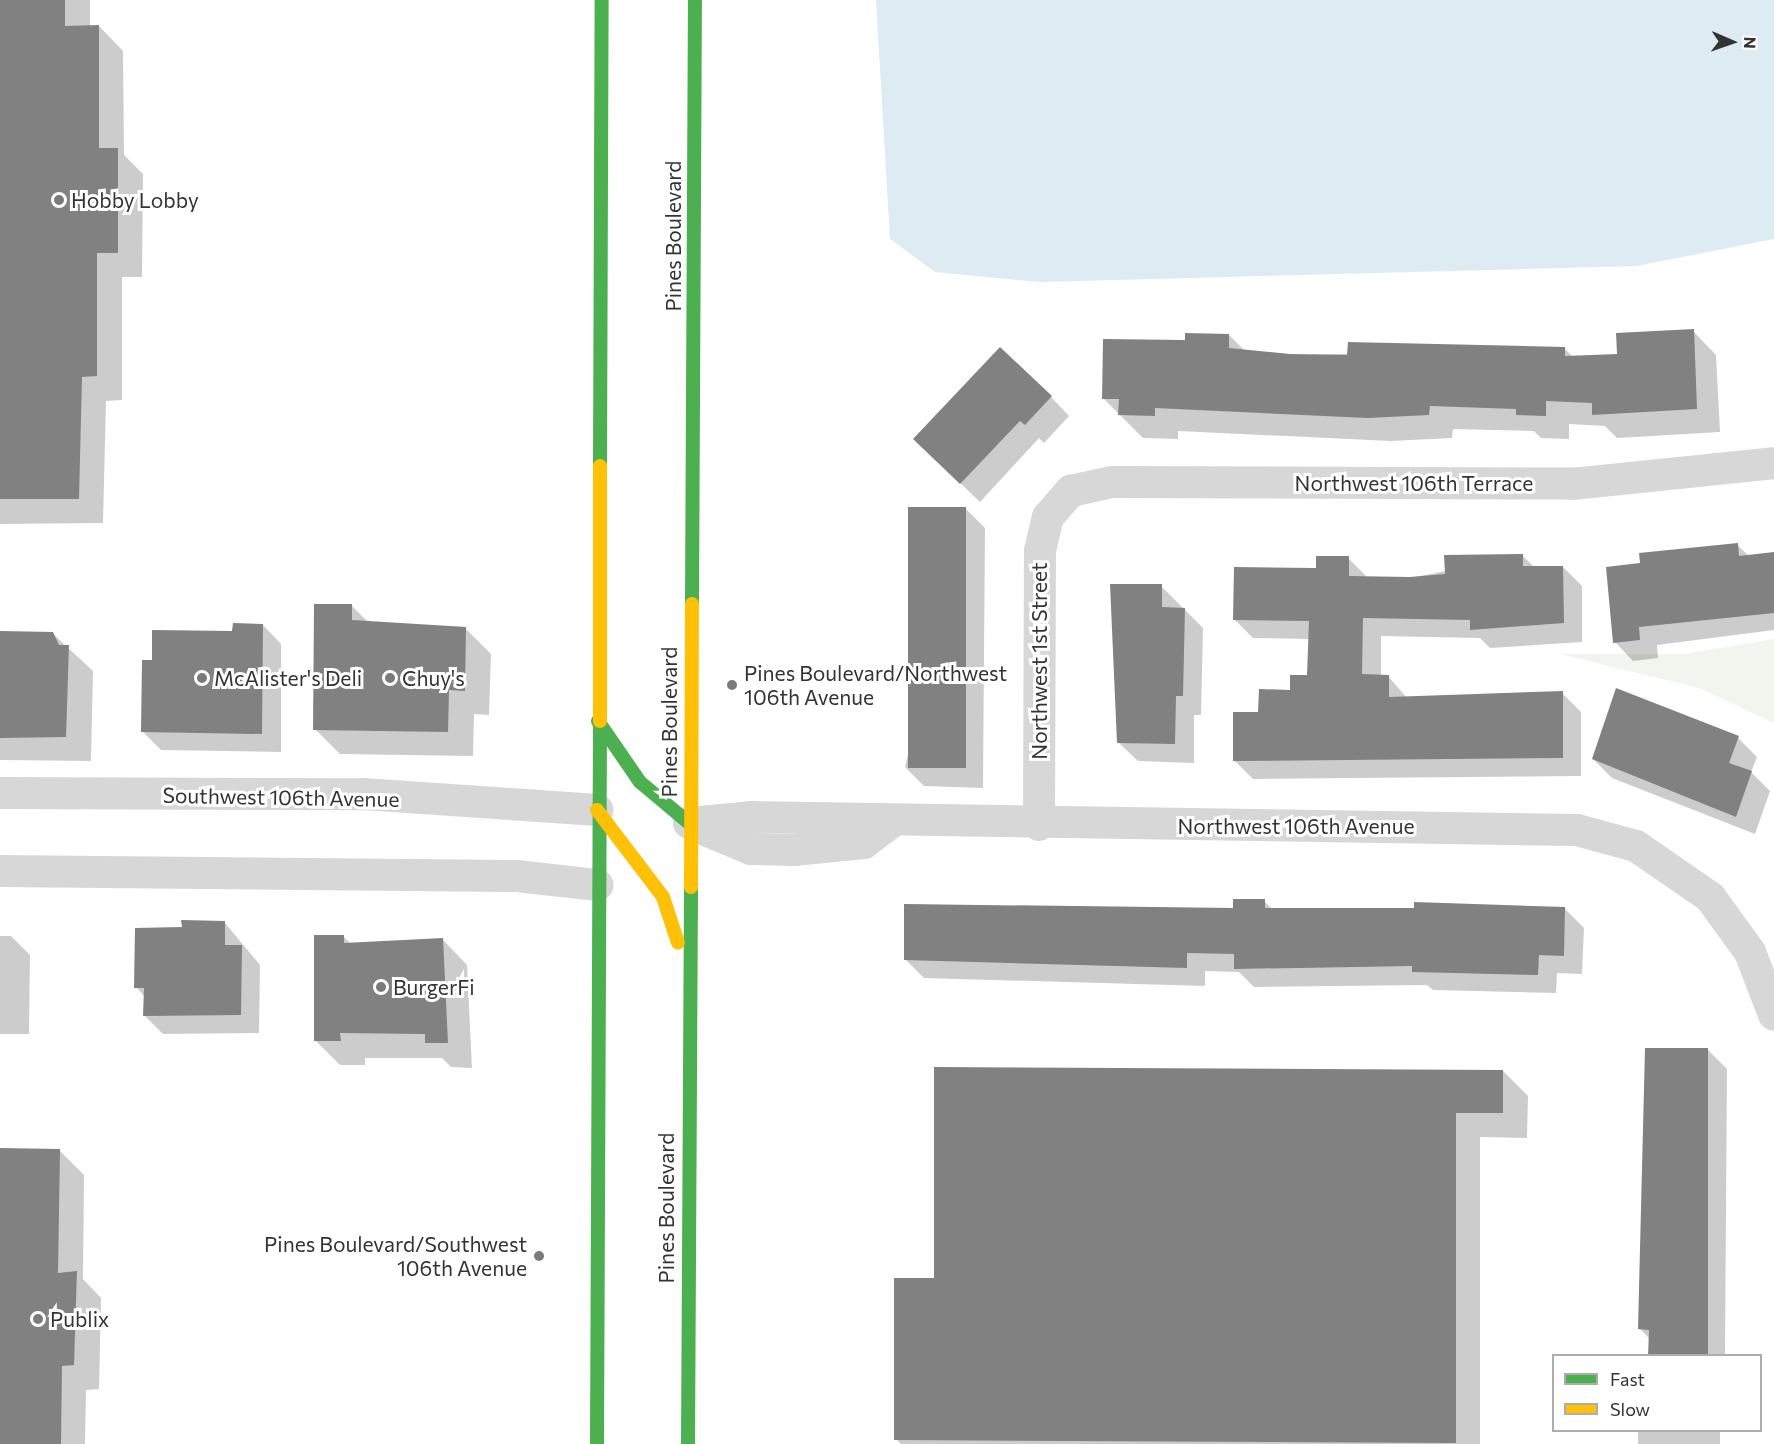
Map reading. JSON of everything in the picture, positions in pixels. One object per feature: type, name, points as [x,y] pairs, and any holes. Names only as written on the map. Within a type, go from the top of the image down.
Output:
[{"type":"highway","points":[[597,1444],[597,810],[602,0]]},
{"type":"highway","name":"Pines Boulevard","points":[[687,1444],[686,968],[695,0]]},
{"type":"highway","points":[[598,722],[640,782],[666,809],[689,823]]},
{"type":"highway","points":[[597,810],[663,897],[686,968]]},
{"type":"street","name":"Northwest 106th Terrace","points":[[1058,502],[1086,485],[1112,482],[1572,484],[1774,463]]},
{"type":"street","name":"Northwest 1st Street","points":[[1039,825],[1040,551],[1058,502]]},
{"type":"street","name":"Southwest 106th Avenue","points":[[0,793],[363,794],[597,810]]},
{"type":"street","name":"Northwest 106th Avenue","points":[[689,823],[751,849],[794,850],[864,843],[893,821],[1039,825],[1553,828],[1636,846],[1687,876],[1723,912],[1750,952],[1774,1015]]},
{"type":"street","points":[[0,871],[517,876],[597,885]]},
{"type":"shaded area","points":[[876,0],[1774,0],[1774,239],[1636,266],[1040,282],[935,272],[890,239]]},
{"type":"shaded area","points":[[1774,639],[1774,723],[1699,688],[1560,654],[1685,654]]},
{"type":"building","name":"Hobby Lobby","points":[[0,0],[65,0],[65,26],[99,25],[99,148],[118,148],[118,253],[97,253],[97,376],[82,377],[79,499],[0,499]]},
{"type":"building","points":[[1694,329],[1697,409],[1592,415],[1592,403],[1546,401],[1546,416],[1516,415],[1516,409],[1430,406],[1429,415],[1367,418],[1155,408],[1155,416],[1118,415],[1119,399],[1102,399],[1103,339],[1185,340],[1185,333],[1229,334],[1229,348],[1290,354],[1347,355],[1348,342],[1565,347],[1565,356],[1617,354],[1616,333]]},
{"type":"building","points":[[1000,347],[1052,396],[1025,425],[1020,421],[960,484],[913,439]]},
{"type":"building","points":[[908,507],[966,507],[966,768],[908,768]]},
{"type":"building","points":[[1738,543],[1739,556],[1774,552],[1774,613],[1639,627],[1640,640],[1613,643],[1606,567],[1640,563],[1639,553]]},
{"type":"building","points":[[1523,554],[1523,566],[1563,566],[1564,623],[1470,630],[1470,620],[1363,618],[1362,674],[1389,675],[1389,697],[1563,691],[1563,758],[1233,761],[1233,712],[1258,712],[1259,689],[1290,690],[1290,675],[1307,675],[1309,621],[1233,620],[1234,567],[1316,568],[1316,556],[1349,556],[1349,576],[1410,577],[1445,574],[1444,555]]},
{"type":"building","points":[[1110,584],[1162,584],[1162,607],[1185,608],[1183,696],[1176,696],[1175,744],[1117,743]]},
{"type":"building","name":"Chuy's","points":[[314,604],[352,604],[352,620],[466,627],[465,691],[449,690],[448,732],[313,730]]},
{"type":"building","name":"McAlister's Deli","points":[[233,623],[263,624],[262,734],[141,732],[142,660],[152,660],[152,630],[232,631]]},
{"type":"building","points":[[0,631],[53,632],[59,645],[69,645],[66,737],[0,738]]},
{"type":"building","points":[[1616,688],[1739,736],[1729,763],[1752,771],[1736,817],[1592,759]]},
{"type":"building","points":[[1233,899],[1265,899],[1265,908],[1414,908],[1414,902],[1565,907],[1564,956],[1539,955],[1538,975],[1412,972],[1412,966],[1234,969],[1234,954],[1187,953],[1187,968],[904,960],[904,904],[1233,908]]},
{"type":"building","points":[[181,920],[225,921],[225,945],[242,945],[241,1015],[143,1016],[144,988],[134,988],[135,928],[182,927]]},
{"type":"building","name":"BurgerFi","points":[[314,935],[344,935],[344,943],[443,938],[448,1043],[425,1043],[425,1034],[340,1033],[341,1041],[314,1041]]},
{"type":"building","points":[[1645,1048],[1708,1048],[1708,1354],[1648,1354],[1649,1330],[1638,1329]]},
{"type":"building","points":[[934,1067],[1503,1070],[1503,1113],[1456,1113],[1456,1443],[894,1440],[894,1278],[934,1278]]},
{"type":"building","name":"Publix","points":[[0,1148],[60,1149],[58,1273],[77,1271],[74,1365],[62,1366],[61,1444],[0,1444]]},
{"type":"traffic: fast","points":[[600,466],[602,0]]},
{"type":"traffic: fast","points":[[692,604],[695,0]]},
{"type":"traffic: fast","points":[[598,721],[640,782],[689,823]]},
{"type":"traffic: fast","points":[[597,1444],[600,721]]},
{"type":"traffic: fast","points":[[688,1444],[691,887]]},
{"type":"traffic: slow","points":[[600,466],[600,721]]},
{"type":"traffic: slow","points":[[691,887],[692,604]]},
{"type":"traffic: slow","points":[[597,810],[663,897],[678,943]]},
{"type":"place","name":"Hobby Lobby","points":[[59,200]]},
{"type":"place","name":"McAlister's Deli","points":[[202,678]]},
{"type":"place","name":"Chuy's","points":[[390,678]]},
{"type":"place","name":"Pines Boulevard/Northwest 106th Avenue","points":[[732,685]]},
{"type":"place","name":"BurgerFi","points":[[381,987]]},
{"type":"place","name":"Pines Boulevard/Southwest 106th Avenue","points":[[539,1256]]},
{"type":"place","name":"Publix","points":[[38,1319]]}]
